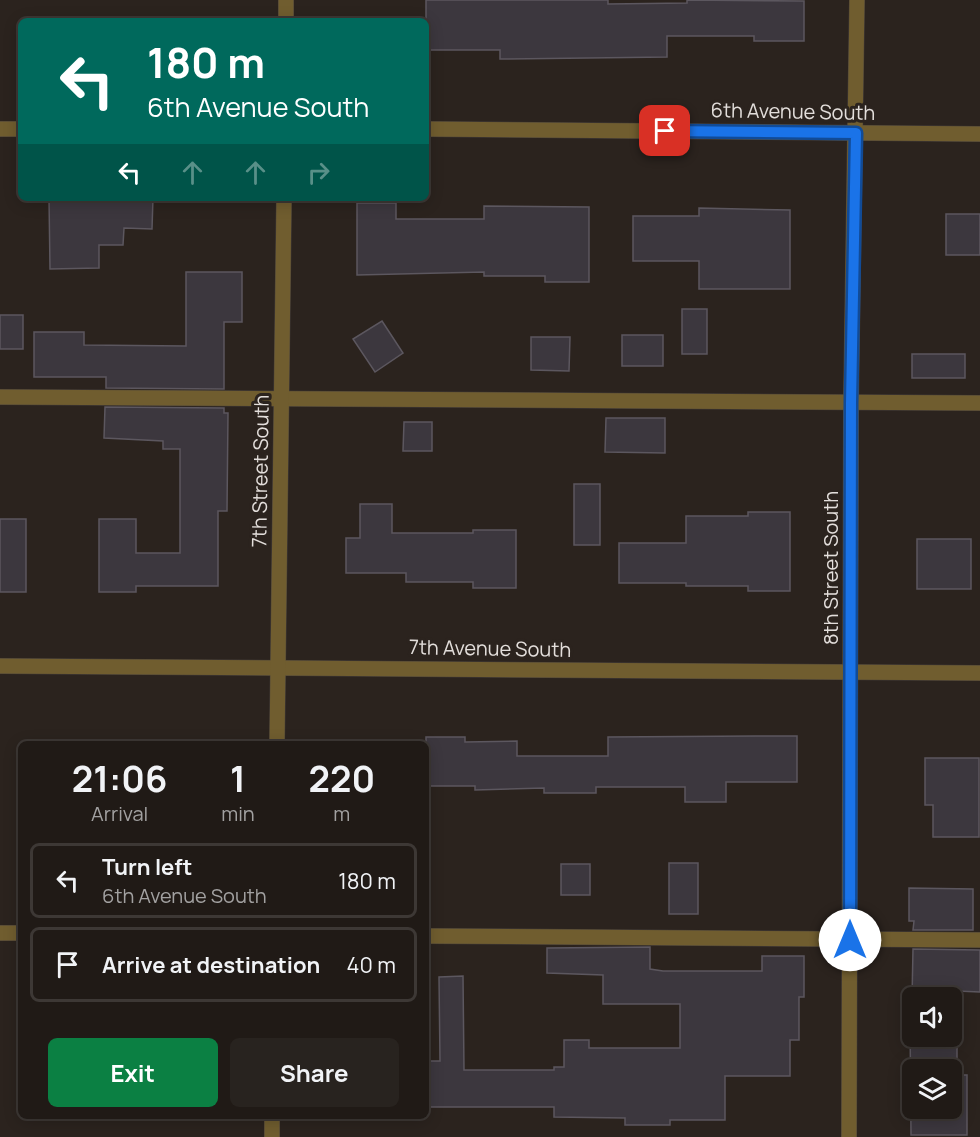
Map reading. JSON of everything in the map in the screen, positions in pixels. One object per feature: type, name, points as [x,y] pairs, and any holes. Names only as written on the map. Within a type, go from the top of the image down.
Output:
[{"type":"street","points":[[286,0],[286,18]]},
{"type":"street","name":"8th Street South","points":[[849,1137],[851,403],[857,0]]},
{"type":"street","points":[[0,129],[18,129]]},
{"type":"street","name":"6th Avenue South","points":[[429,129],[980,134]]},
{"type":"street","name":"7th Street South","points":[[278,741],[284,201]]},
{"type":"street","points":[[0,397],[980,403]]},
{"type":"street","name":"7th Avenue South","points":[[0,666],[980,673]]},
{"type":"street","points":[[0,933],[18,933]]},
{"type":"street","points":[[429,936],[980,940]]},
{"type":"street","points":[[272,1119],[272,1137]]},
{"type":"building","points":[[426,0],[608,0],[608,4],[687,3],[687,0],[804,1],[804,41],[754,41],[754,36],[667,36],[667,57],[500,59],[500,50],[429,50],[429,18],[426,18]]},
{"type":"building","points":[[49,201],[153,201],[152,229],[124,228],[123,245],[99,245],[99,268],[50,269]]},
{"type":"building","points":[[357,203],[396,203],[396,219],[484,219],[484,206],[589,207],[589,282],[545,282],[545,276],[484,276],[484,272],[357,275]]},
{"type":"building","points":[[699,208],[790,210],[790,289],[699,289],[699,261],[633,261],[633,216],[699,216]]},
{"type":"building","points":[[946,214],[980,214],[980,255],[946,255]]},
{"type":"building","points":[[186,272],[242,272],[242,322],[224,322],[224,389],[106,388],[106,377],[34,377],[34,332],[84,332],[84,345],[186,346]]},
{"type":"building","points":[[682,309],[707,309],[707,354],[682,354]]},
{"type":"building","points":[[0,315],[23,315],[23,349],[0,349]]},
{"type":"building","points":[[382,321],[403,353],[375,372],[353,339]]},
{"type":"building","points":[[622,335],[663,335],[663,366],[622,366]]},
{"type":"building","points":[[531,337],[570,337],[569,371],[531,370]]},
{"type":"building","points":[[912,354],[965,354],[965,378],[912,378]]},
{"type":"building","points":[[105,407],[224,408],[224,413],[228,413],[227,511],[218,511],[218,586],[136,586],[136,592],[99,592],[99,519],[136,519],[136,553],[180,553],[180,449],[163,449],[163,441],[104,438]]},
{"type":"building","points":[[606,418],[665,418],[665,453],[605,452]]},
{"type":"building","points":[[404,422],[432,422],[432,451],[403,451]]},
{"type":"building","points":[[574,484],[600,484],[600,545],[574,545]]},
{"type":"building","points":[[360,504],[392,504],[392,533],[473,533],[473,530],[516,530],[516,588],[473,588],[473,582],[406,582],[406,573],[346,573],[346,538],[360,538]]},
{"type":"building","points":[[748,512],[790,512],[790,591],[748,591],[748,586],[686,586],[686,583],[619,583],[619,543],[686,543],[686,516],[748,516]]},
{"type":"building","points":[[0,519],[26,519],[26,592],[0,592]]},
{"type":"building","points":[[917,539],[971,539],[971,589],[917,589]]},
{"type":"building","points":[[797,736],[797,782],[726,782],[726,802],[685,802],[685,787],[596,787],[596,793],[544,793],[544,788],[475,790],[475,786],[429,786],[429,741],[426,741],[426,737],[465,737],[465,742],[517,741],[517,756],[608,756],[608,737]]},
{"type":"building","points":[[925,758],[979,758],[979,837],[933,837],[933,805],[925,805]]},
{"type":"building","points":[[669,863],[698,863],[698,914],[669,914]]},
{"type":"building","points":[[561,864],[590,864],[590,895],[561,895]]},
{"type":"building","points":[[909,888],[973,889],[973,930],[913,930],[914,921],[909,921]]},
{"type":"building","points":[[650,947],[650,969],[663,971],[762,971],[762,956],[804,956],[804,997],[799,997],[799,1040],[790,1040],[790,1076],[725,1076],[725,1120],[670,1120],[670,1125],[625,1125],[625,1118],[554,1117],[554,1107],[429,1107],[429,1061],[440,1061],[439,977],[463,976],[464,1070],[554,1070],[554,1067],[564,1067],[564,1040],[589,1040],[589,1048],[680,1048],[680,1004],[603,1004],[603,975],[547,973],[547,948]]},
{"type":"building","points":[[913,949],[980,950],[980,992],[962,991],[962,987],[912,987]]},
{"type":"building","points":[[910,1047],[957,1047],[957,1059],[910,1059]]},
{"type":"building","points":[[962,1075],[967,1075],[967,1135],[911,1135],[911,1119],[962,1119]]},
{"type":"route","points":[[665,131],[856,133],[851,403],[850,940]]}]
